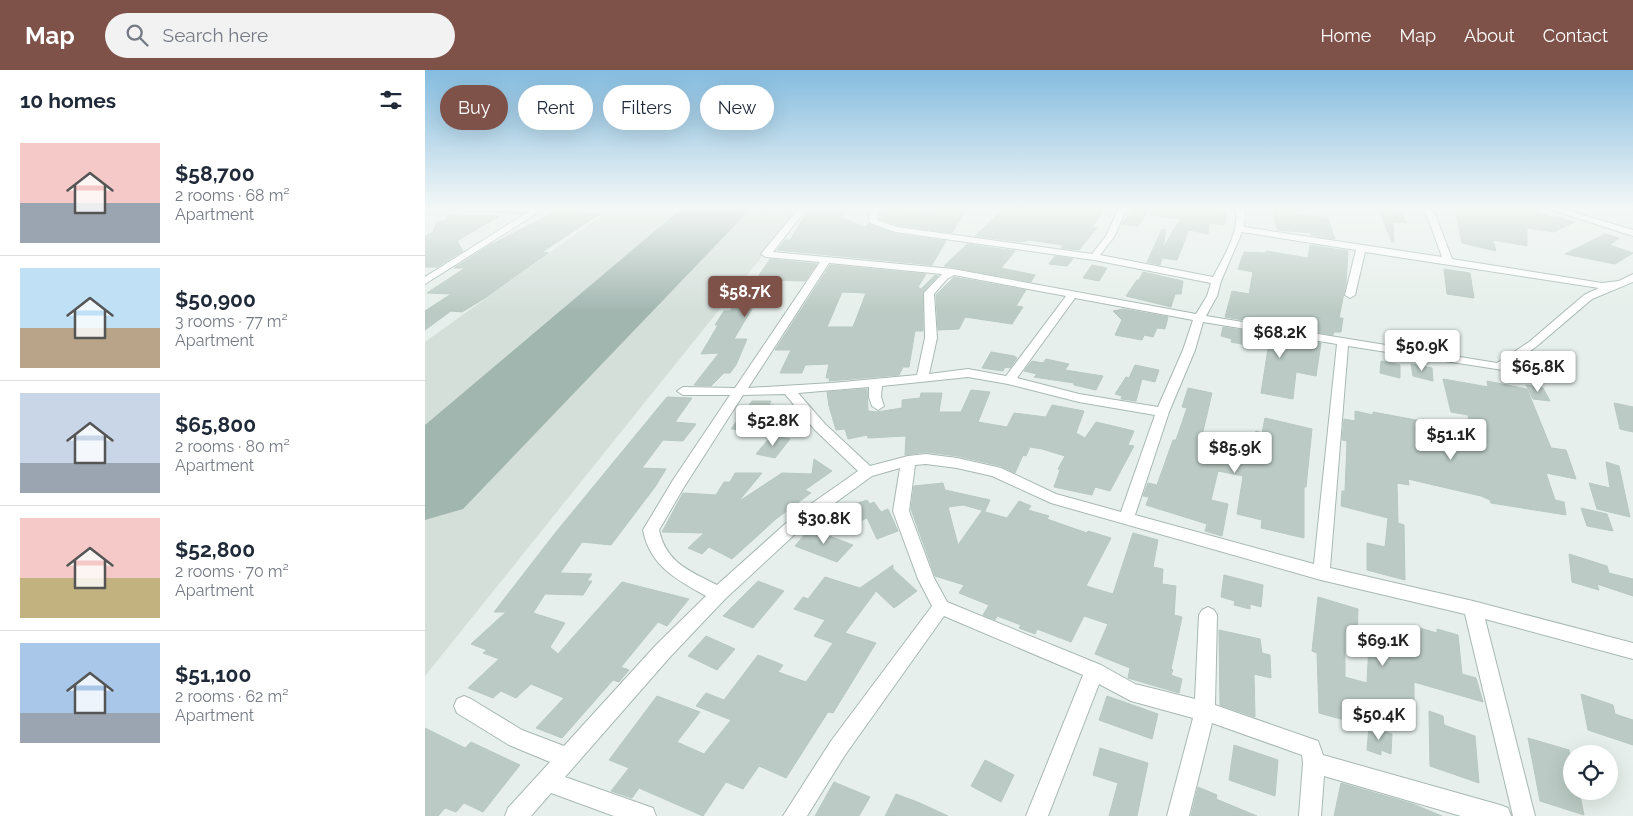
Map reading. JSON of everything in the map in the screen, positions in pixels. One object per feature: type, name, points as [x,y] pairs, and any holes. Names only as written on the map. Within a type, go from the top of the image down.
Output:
[{"type":"street","points":[[426,281],[486,243]]},
{"type":"street","points":[[775,243],[766,254],[953,272],[1074,293],[1199,318],[1499,367],[1533,344],[1587,297],[1629,281],[1633,277]]},
{"type":"street","points":[[993,243],[1094,257],[1216,281]]},
{"type":"street","points":[[1094,257],[1106,243]]},
{"type":"street","points":[[1126,518],[1162,412],[1189,350],[1199,318],[1212,296],[1216,281],[1229,258],[1234,243]]},
{"type":"street","points":[[1319,243],[1613,286]]},
{"type":"street","points":[[1442,243],[1449,262]]},
{"type":"street","points":[[1349,295],[1361,250]]},
{"type":"street","points":[[719,594],[671,569],[658,555],[651,530],[678,484],[740,393],[826,260]]},
{"type":"street","points":[[922,378],[931,338],[929,293],[944,277],[953,272]]},
{"type":"street","points":[[1009,380],[1042,336],[1055,314],[1074,293]]},
{"type":"street","points":[[1321,573],[1343,342]]},
{"type":"street","points":[[683,391],[790,392],[968,373],[1009,380],[1079,398],[1162,412]]},
{"type":"street","points":[[876,383],[875,397],[878,406]]},
{"type":"street","points":[[790,392],[820,427],[867,472]]},
{"type":"street","points":[[516,816],[663,651],[719,594],[799,520],[867,472],[909,461],[926,459],[957,463],[995,472],[1051,498],[1321,573],[1473,608],[1633,651]]},
{"type":"street","points":[[909,461],[901,511],[926,579],[941,607],[1094,671],[1131,692],[1205,711],[1311,748],[1314,763],[1310,816]]},
{"type":"street","points":[[794,816],[838,748],[941,607]]},
{"type":"street","points":[[1473,608],[1524,816]]},
{"type":"street","points":[[1178,816],[1205,711],[1207,615]]},
{"type":"street","points":[[1037,816],[1094,671]]},
{"type":"street","points":[[464,706],[516,738],[568,758]]},
{"type":"street","points":[[1314,763],[1500,816]]},
{"type":"street","points":[[547,782],[645,816]]},
{"type":"shaded area","points":[[563,243],[773,243],[425,676],[425,342]]},
{"type":"building","points":[[425,243],[458,243],[463,251],[437,267],[425,267]]},
{"type":"building","points":[[494,243],[556,243],[542,252],[548,253],[485,298],[462,312],[451,311],[425,330],[425,311],[451,294],[427,293],[465,268],[454,268]]},
{"type":"building","points":[[783,243],[945,243],[932,265],[777,250]]},
{"type":"building","points":[[1048,243],[1085,243],[1079,250],[1061,248],[1063,245]]},
{"type":"building","points":[[1156,243],[1164,243],[1163,248],[1166,243],[1184,243],[1177,260],[1162,258],[1160,265],[1147,262]]},
{"type":"building","points":[[1462,243],[1494,243],[1496,251]]},
{"type":"building","points":[[1509,243],[1527,243],[1527,246]]},
{"type":"building","points":[[1587,243],[1613,243],[1610,245],[1633,253],[1615,264],[1565,254]]},
{"type":"building","points":[[967,244],[1015,251],[1001,268],[1035,275],[1031,282],[944,266]]},
{"type":"building","points":[[1310,245],[1348,251],[1346,283],[1339,318],[1343,318],[1341,332],[1334,332],[1333,335],[1225,317],[1232,291],[1249,294],[1253,272],[1238,269],[1244,252],[1266,253],[1266,251],[1308,258]]},
{"type":"building","points":[[1055,256],[1073,259],[1067,266],[1049,264]]},
{"type":"building","points":[[770,259],[817,264],[805,281],[769,280],[734,339],[747,339],[736,365],[730,373],[724,373],[711,386],[694,385],[719,353],[701,354],[718,325],[715,325],[724,311],[730,311],[748,287],[751,287]]},
{"type":"building","points":[[830,265],[926,274],[918,287],[921,289],[935,275],[938,276],[923,292],[923,331],[915,331],[909,367],[903,367],[899,375],[829,381],[830,378],[826,378],[829,364],[805,365],[802,373],[780,373],[791,350],[775,350]],"holes":[[[842,292],[866,293],[853,327],[827,327]]]},
{"type":"building","points":[[1092,265],[1107,268],[1099,281],[1083,278]]},
{"type":"building","points":[[1444,269],[1470,273],[1474,298],[1447,294]]},
{"type":"building","points":[[1143,272],[1183,281],[1181,294],[1175,294],[1171,307],[1126,296]]},
{"type":"building","points":[[954,277],[1026,290],[1016,306],[1023,307],[1012,324],[965,317],[959,329],[938,330],[936,295]]},
{"type":"building","points":[[1123,309],[1168,317],[1165,329],[1157,328],[1153,337],[1144,335],[1142,340],[1115,335],[1122,320],[1113,311]]},
{"type":"building","points":[[1223,327],[1321,343],[1316,376],[1296,372],[1293,399],[1261,393],[1268,349],[1231,342],[1232,339],[1221,336]]},
{"type":"building","points":[[991,352],[1017,358],[1010,368],[1005,367],[1003,371],[982,368]]},
{"type":"building","points":[[1046,359],[1069,364],[1065,370],[1103,376],[1096,390],[1074,385],[1074,383],[1034,377],[1037,374],[1024,371],[1032,361],[1043,363]]},
{"type":"building","points":[[1381,361],[1400,365],[1400,378],[1380,373]]},
{"type":"building","points":[[1411,364],[1432,368],[1433,381],[1413,376]]},
{"type":"building","points":[[1135,365],[1159,370],[1155,382],[1142,379],[1136,401],[1121,399],[1122,396],[1115,394],[1126,377],[1129,378]]},
{"type":"building","points":[[1443,379],[1488,387],[1487,381],[1527,389],[1551,448],[1566,450],[1576,479],[1546,473],[1555,500],[1564,502],[1566,515],[1491,503],[1490,500],[1481,496],[1408,479],[1409,485],[1397,483],[1398,523],[1404,525],[1405,580],[1367,570],[1367,543],[1385,547],[1388,518],[1341,506],[1342,491],[1345,491],[1347,441],[1342,440],[1344,419],[1355,421],[1355,411],[1373,415],[1373,412],[1427,422],[1428,429],[1432,429],[1433,442],[1474,448],[1468,415],[1451,412]]},
{"type":"building","points":[[1526,385],[1543,388],[1550,401],[1533,399]]},
{"type":"building","points":[[1188,388],[1212,393],[1200,444],[1247,454],[1256,431],[1262,433],[1265,418],[1312,429],[1306,487],[1304,487],[1304,538],[1261,528],[1262,520],[1237,514],[1243,476],[1218,471],[1211,500],[1228,504],[1222,536],[1205,531],[1207,524],[1146,505],[1149,497],[1143,496],[1148,483],[1157,485],[1173,440],[1176,440],[1187,408],[1182,407]]},
{"type":"building","points":[[867,389],[868,411],[877,412],[902,408],[902,400],[920,398],[921,393],[942,393],[939,412],[961,412],[971,390],[990,392],[978,422],[1007,427],[1014,413],[1046,417],[1052,405],[1084,411],[1076,433],[1085,438],[1096,422],[1134,431],[1128,445],[1134,446],[1110,491],[1095,487],[1092,495],[1054,487],[1060,470],[1058,469],[1065,456],[1042,449],[1030,447],[1026,456],[1023,455],[1015,473],[1001,466],[957,456],[926,452],[905,455],[906,436],[868,438],[867,435],[848,439],[845,429],[836,430],[827,392]]},
{"type":"building","points":[[667,397],[692,398],[675,422],[696,424],[683,441],[663,440],[642,468],[666,469],[655,487],[611,545],[582,542],[560,573],[592,574],[587,581],[592,581],[583,595],[545,594],[533,613],[565,623],[550,647],[558,654],[622,582],[689,599],[667,626],[658,622],[621,667],[629,670],[619,682],[613,680],[562,738],[536,728],[564,698],[531,684],[516,698],[501,691],[493,698],[468,688],[499,659],[483,653],[487,650],[471,644],[506,612],[494,612],[556,532]]},
{"type":"building","points":[[752,401],[771,401],[769,405],[774,405],[770,411],[774,412],[764,427],[748,426],[746,430],[731,429]]},
{"type":"building","points":[[1614,403],[1633,407],[1633,432],[1620,429]]},
{"type":"building","points":[[772,435],[790,439],[775,458],[756,454]]},
{"type":"building","points":[[814,459],[832,471],[805,490],[811,493],[776,519],[732,559],[709,547],[702,554],[688,548],[704,533],[662,532],[683,493],[716,495],[724,482],[730,482],[735,473],[762,473],[738,502],[782,473],[812,474]]},
{"type":"building","points":[[1606,462],[1619,466],[1630,517],[1597,509],[1589,483],[1610,488]]},
{"type":"building","points":[[943,483],[945,490],[990,500],[985,511],[963,505],[948,507],[958,545],[982,511],[1007,518],[1019,501],[1031,506],[1028,510],[1049,516],[1047,519],[1087,533],[1088,531],[1111,538],[1086,586],[1113,594],[1133,533],[1158,540],[1153,567],[1163,569],[1162,584],[1176,586],[1174,615],[1182,617],[1171,669],[1173,670],[1171,675],[1182,679],[1179,693],[1128,678],[1130,668],[1095,654],[1108,624],[1084,616],[1071,642],[1037,629],[1035,634],[1019,628],[1021,625],[997,616],[995,620],[983,615],[989,605],[959,593],[964,585],[935,576],[911,509],[914,486]]},
{"type":"building","points":[[867,500],[870,504],[874,502],[881,512],[888,509],[898,531],[877,539],[867,518],[851,525],[842,508]]},
{"type":"building","points":[[1581,508],[1607,514],[1613,531],[1587,526]]},
{"type":"building","points":[[810,528],[853,545],[837,562],[795,546]]},
{"type":"building","points":[[1569,554],[1607,566],[1609,573],[1633,579],[1633,596],[1597,584],[1599,590],[1572,582]]},
{"type":"building","points":[[893,565],[893,569],[917,591],[894,608],[876,591],[845,633],[876,643],[833,713],[828,712],[786,778],[759,766],[743,789],[726,782],[703,816],[639,788],[632,798],[611,791],[629,768],[609,760],[657,696],[700,712],[677,742],[704,754],[731,720],[696,706],[706,693],[724,700],[758,655],[783,665],[778,672],[806,682],[833,643],[814,636],[825,620],[794,609],[803,597],[808,599],[825,577],[860,588]]},
{"type":"building","points":[[1224,575],[1263,585],[1261,607],[1250,604],[1250,609],[1234,605],[1235,601],[1221,597]]},
{"type":"building","points":[[758,581],[784,591],[753,628],[723,616]]},
{"type":"building","points":[[1318,597],[1358,609],[1357,635],[1345,631],[1345,677],[1367,683],[1369,643],[1418,657],[1416,627],[1437,633],[1437,629],[1458,635],[1462,674],[1476,678],[1483,702],[1414,682],[1414,717],[1359,698],[1359,724],[1319,713],[1317,653],[1312,651]]},
{"type":"building","points":[[1219,630],[1260,639],[1262,653],[1270,655],[1271,678],[1254,674],[1255,717],[1220,705]]},
{"type":"building","points":[[706,636],[735,649],[717,670],[688,656]]},
{"type":"building","points":[[1581,694],[1613,705],[1615,714],[1633,720],[1633,745],[1588,730]]},
{"type":"building","points":[[1107,696],[1158,714],[1152,739],[1099,720]]},
{"type":"building","points":[[1429,711],[1443,716],[1444,725],[1475,736],[1479,783],[1430,766]]},
{"type":"building","points":[[1369,726],[1392,734],[1391,754],[1381,750],[1381,755],[1367,750]]},
{"type":"building","points":[[425,728],[465,748],[471,742],[520,765],[483,812],[464,803],[456,812],[445,808],[438,816],[425,816]]},
{"type":"building","points":[[1528,738],[1563,748],[1563,800],[1581,800],[1584,815],[1540,801]]},
{"type":"building","points":[[1234,745],[1278,760],[1275,796],[1229,780]]},
{"type":"building","points":[[1100,748],[1148,763],[1137,816],[1109,816],[1118,783],[1093,775]]},
{"type":"building","points":[[985,760],[1014,775],[1001,802],[971,786]]},
{"type":"building","points":[[834,782],[870,797],[859,816],[815,816]]},
{"type":"building","points":[[1341,783],[1413,804],[1442,816],[1334,816]]},
{"type":"building","points":[[1198,787],[1217,795],[1216,799],[1257,816],[1191,816]]},
{"type":"building","points":[[896,794],[920,803],[948,816],[885,816]]},
{"type":"runway","points":[[425,483],[681,243]]}]
